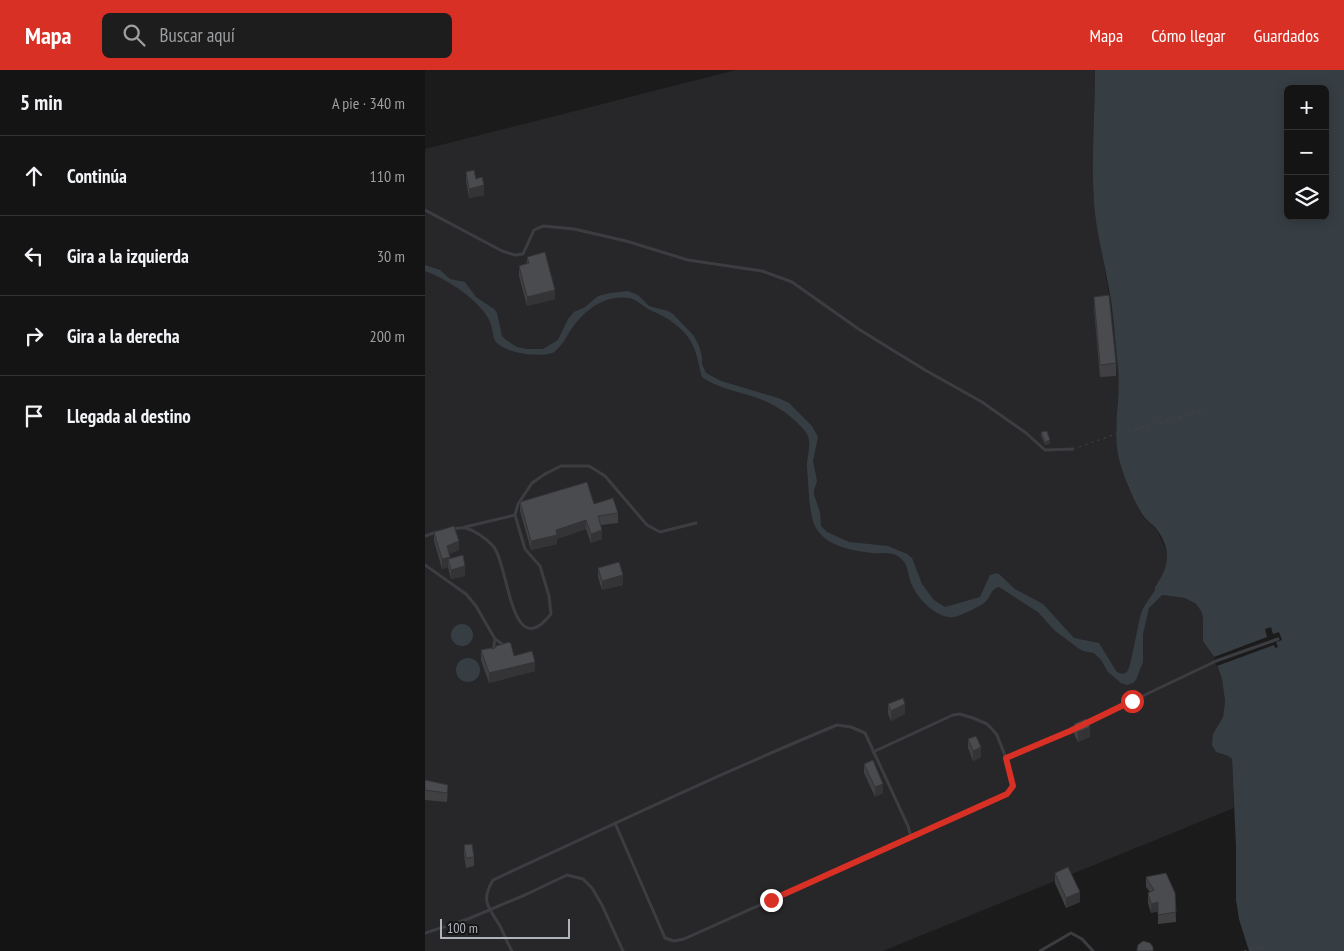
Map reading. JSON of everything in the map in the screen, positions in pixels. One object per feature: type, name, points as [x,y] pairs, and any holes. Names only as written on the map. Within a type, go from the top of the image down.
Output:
[{"type":"lane","points":[[425,210],[502,251],[515,255],[523,254],[534,230],[543,226],[574,228],[626,241],[688,260],[762,271],[792,282],[860,330],[982,402],[1026,433],[1045,450],[1073,449]]},
{"type":"lane","points":[[465,528],[478,534],[494,546],[501,560],[519,622],[527,628],[538,627],[551,614],[549,596],[540,566],[525,549],[515,515],[518,504],[532,483],[545,474],[561,466],[589,466],[605,476],[647,525],[660,532],[696,523]]},
{"type":"lane","points":[[425,536],[444,530],[465,528],[515,515]]},
{"type":"lane","points":[[425,565],[466,594],[476,606],[495,639],[511,650]]},
{"type":"lane","points":[[493,655],[495,639]]},
{"type":"lane","points":[[1006,758],[1070,731],[1215,661],[1278,639]]},
{"type":"lane","points":[[615,823],[665,938],[674,941],[684,939],[1007,794],[1013,786],[1006,758],[997,735],[980,721],[960,714],[953,715],[873,752]]},
{"type":"lane","points":[[512,951],[500,926],[488,909],[486,899],[488,889],[493,880],[756,759],[837,725],[851,727],[865,733],[908,826],[911,837]]},
{"type":"lane","points":[[425,932],[468,918],[567,875],[583,879],[592,888],[623,951]]},
{"type":"lane","points":[[1040,951],[1071,933],[1082,939],[1093,951]]},
{"type":"path","points":[[1073,449],[1116,434],[1211,409]]},
{"type":"path","points":[[1244,951],[1269,945]]},
{"type":"shaded area","points":[[736,70],[1095,70],[1094,203],[1113,315],[1119,377],[1116,434],[1119,457],[1128,487],[1143,517],[1157,530],[1167,552],[1167,566],[1162,578],[1155,586],[1155,590],[1162,595],[1185,598],[1196,604],[1201,611],[1203,618],[1203,641],[1214,657],[1222,679],[1225,701],[1223,717],[1213,734],[1220,754],[1232,759],[1234,808],[883,951],[425,951],[425,149]]},
{"type":"shaded area","points":[[1095,70],[1344,70],[1344,951],[1249,951],[1239,919],[1236,900],[1236,846],[1232,759],[1216,752],[1212,745],[1213,734],[1223,717],[1225,701],[1222,679],[1214,657],[1203,641],[1203,618],[1196,604],[1185,598],[1162,595],[1149,608],[1143,634],[1143,662],[1136,680],[1127,685],[1121,683],[1108,672],[1094,653],[1078,648],[1054,630],[1038,612],[999,587],[994,590],[984,603],[969,611],[954,617],[941,615],[922,601],[911,583],[906,566],[896,555],[846,548],[822,536],[813,521],[810,508],[807,468],[808,435],[793,419],[772,404],[718,386],[702,377],[697,355],[691,342],[682,330],[671,321],[632,299],[620,297],[603,301],[588,311],[575,324],[554,352],[537,355],[520,353],[500,346],[496,342],[489,320],[472,299],[441,278],[425,271],[425,265],[440,270],[450,279],[465,282],[476,297],[497,313],[502,336],[517,347],[526,349],[543,349],[558,340],[568,319],[574,312],[585,307],[598,296],[628,291],[638,295],[649,306],[668,311],[694,336],[699,346],[702,364],[706,373],[721,381],[789,403],[812,426],[818,437],[813,461],[817,481],[814,495],[820,512],[821,526],[827,532],[849,542],[888,546],[907,554],[912,558],[922,584],[934,600],[945,607],[980,597],[990,575],[997,573],[1015,589],[1043,604],[1074,638],[1099,643],[1116,671],[1124,674],[1129,669],[1142,611],[1155,590],[1166,566],[1167,553],[1158,531],[1138,508],[1119,459],[1116,425],[1119,379],[1111,299],[1095,214],[1093,153]]},
{"type":"shaded area","points":[[462,624],[472,631],[473,635],[466,645],[462,646],[452,639],[451,635],[458,625]]},
{"type":"shaded area","points":[[468,658],[476,662],[480,670],[476,678],[468,682],[460,678],[456,670],[460,662]]},
{"type":"pier","points":[[1271,627],[1273,634],[1279,632],[1282,640],[1276,642],[1278,647],[1275,648],[1274,645],[1217,666],[1214,657],[1267,637],[1265,629]]},
{"type":"building","points":[[474,170],[476,179],[482,177],[484,185],[469,189],[466,172]]},
{"type":"building","points":[[545,252],[555,290],[527,297],[519,266],[529,263],[527,257]]},
{"type":"building","points":[[1109,295],[1116,363],[1100,365],[1094,297]]},
{"type":"building","points":[[1047,431],[1050,440],[1045,442],[1041,432]]},
{"type":"building","points":[[587,482],[594,504],[613,498],[618,513],[598,516],[602,530],[591,534],[586,520],[556,530],[557,535],[531,541],[520,502]]},
{"type":"building","points":[[454,526],[459,541],[447,546],[450,557],[442,559],[434,532]]},
{"type":"building","points":[[463,555],[465,566],[451,570],[448,559]]},
{"type":"building","points":[[619,562],[623,575],[602,581],[598,568]]},
{"type":"building","points":[[509,642],[514,656],[532,651],[535,662],[489,673],[481,650],[494,649],[496,646]]},
{"type":"building","points":[[903,698],[905,704],[891,711],[888,704]]},
{"type":"building","points":[[1086,719],[1090,727],[1078,732],[1074,724]]},
{"type":"building","points":[[976,736],[981,747],[973,751],[968,739]]},
{"type":"building","points":[[873,760],[883,784],[875,787],[864,764]]},
{"type":"building","points":[[425,780],[448,785],[447,793],[425,790]]},
{"type":"building","points":[[472,844],[474,857],[466,858],[464,845]]},
{"type":"building","points":[[1068,867],[1080,892],[1066,898],[1055,873]]},
{"type":"building","points":[[1166,873],[1175,893],[1176,912],[1158,915],[1158,902],[1151,904],[1148,893],[1154,890],[1146,877]]},
{"type":"building","points":[[1143,941],[1150,943],[1153,951],[1137,951],[1138,945]]},
{"type":"route","points":[[771,900],[1007,794],[1013,786],[1006,758],[1070,731],[1132,701]]}]
